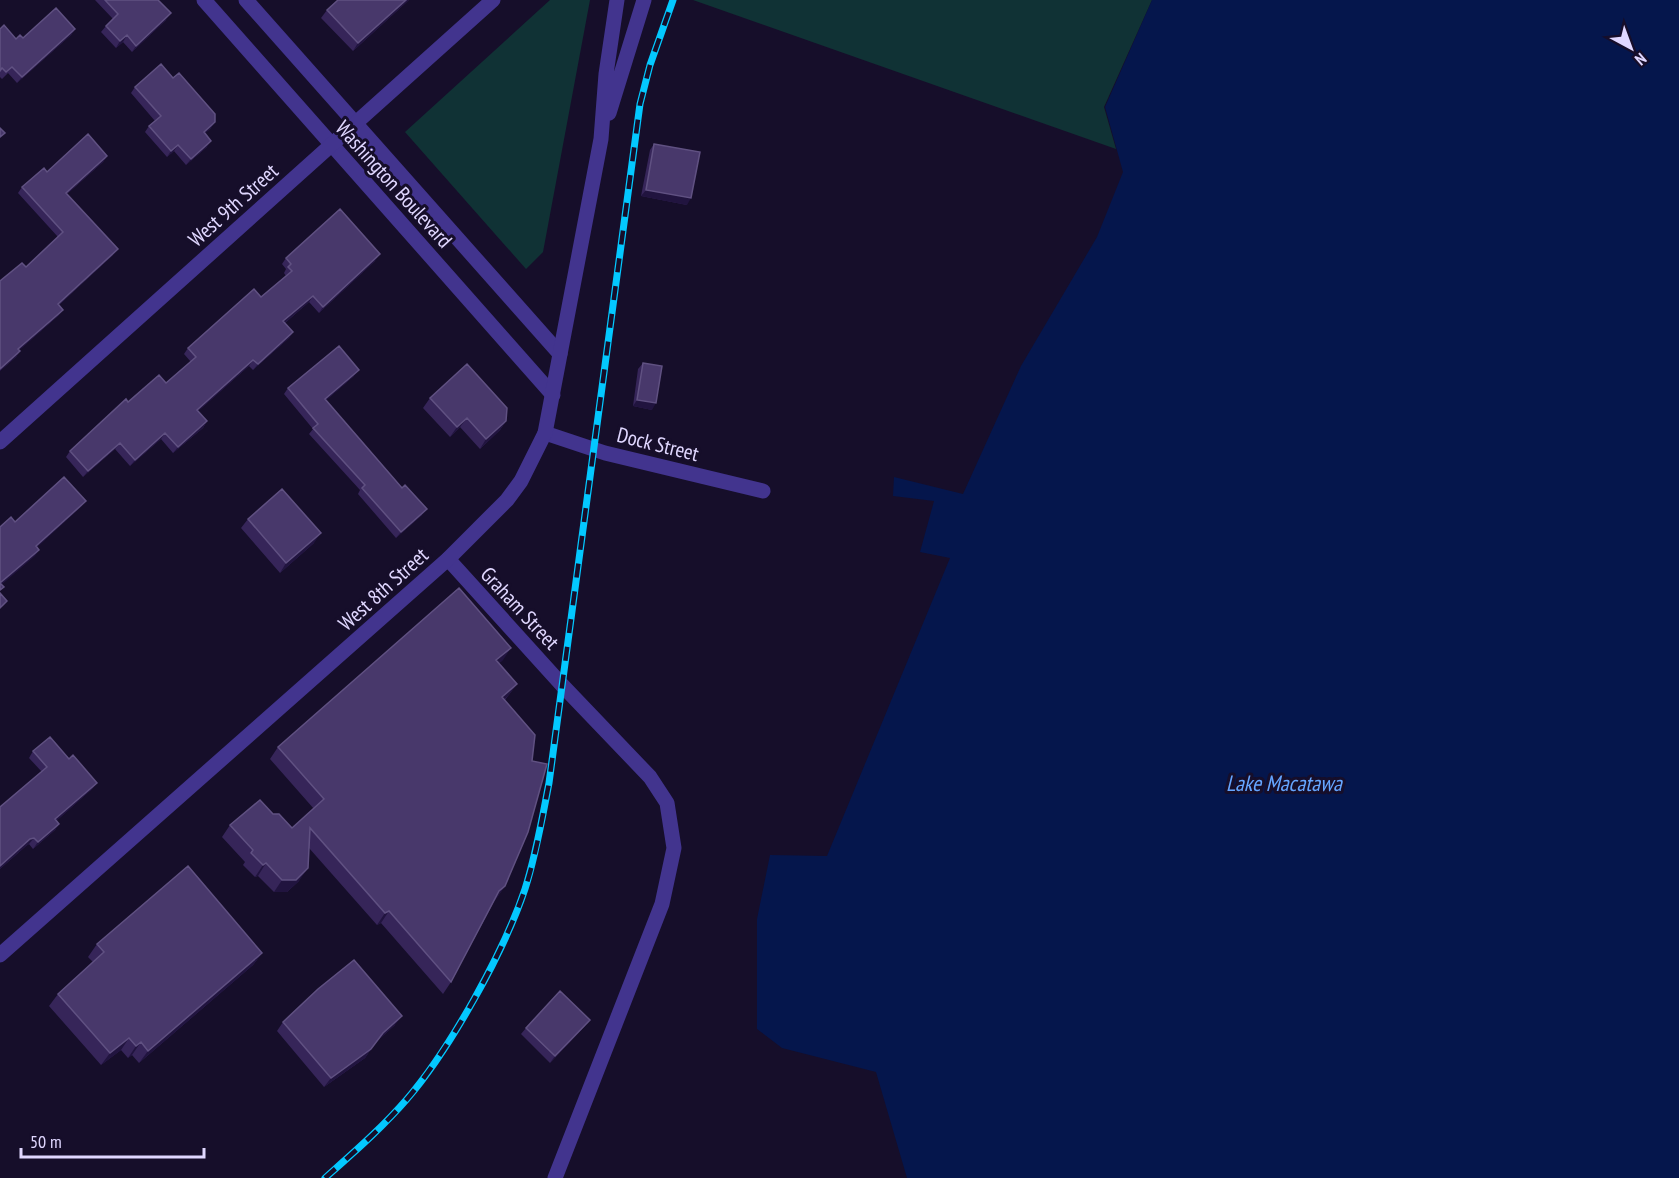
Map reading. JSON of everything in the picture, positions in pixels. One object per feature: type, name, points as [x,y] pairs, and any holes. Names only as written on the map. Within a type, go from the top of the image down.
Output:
[{"type":"street","name":"Washington Boulevard","points":[[204,0],[553,395]]},
{"type":"street","name":"Washington Boulevard","points":[[246,0],[560,354]]},
{"type":"street","name":"West 9th Street","points":[[0,442],[493,0]]},
{"type":"street","name":"West 8th Street","points":[[601,139],[606,74],[617,0]]},
{"type":"street","name":"West 8th Street","points":[[0,955],[448,559],[507,500],[521,481],[545,433],[601,139],[644,0]]},
{"type":"street","name":"Dock Street","points":[[545,433],[605,453],[763,491]]},
{"type":"street","name":"Graham Street","points":[[448,559],[562,685],[650,777],[667,803],[674,848],[662,904],[555,1178]]},
{"type":"green space","points":[[550,0],[590,0],[543,252],[526,269],[405,132]]},
{"type":"green space","points":[[693,0],[1152,0],[1104,107],[1116,149]]},
{"type":"water","name":"Lake Macatawa","points":[[1152,0],[1679,0],[1679,1178],[907,1178],[876,1072],[782,1048],[757,1029],[757,919],[770,855],[827,856],[950,558],[920,552],[934,501],[893,496],[894,477],[963,494],[1021,366],[1097,237],[1123,172],[1105,107]]},
{"type":"building","points":[[105,0],[158,0],[171,13],[136,46],[127,35],[120,41],[106,26],[118,14]]},
{"type":"building","points":[[338,0],[406,0],[358,43],[327,10]]},
{"type":"building","points":[[56,8],[75,29],[22,77],[12,67],[6,72],[2,68],[0,71],[0,29],[4,25],[16,39],[20,35],[23,38]]},
{"type":"building","points":[[161,64],[173,78],[179,73],[215,114],[215,122],[204,132],[211,141],[191,159],[178,145],[171,151],[149,126],[161,116],[135,87]]},
{"type":"building","points":[[88,134],[107,156],[66,193],[118,249],[58,304],[63,310],[18,349],[20,351],[0,369],[0,281],[22,263],[26,267],[63,232],[22,187],[44,168],[47,172]]},
{"type":"building","points":[[654,144],[700,152],[691,198],[646,190]]},
{"type":"building","points":[[340,209],[380,254],[323,307],[313,296],[283,321],[293,332],[258,364],[253,360],[197,410],[207,421],[178,447],[165,433],[135,460],[120,443],[88,471],[70,451],[126,399],[128,402],[159,375],[166,383],[196,357],[188,348],[254,289],[261,297],[292,271],[288,267],[291,264],[286,258]]},
{"type":"building","points":[[339,346],[359,370],[325,399],[402,488],[405,485],[427,509],[401,532],[362,488],[365,485],[313,428],[318,424],[288,388]]},
{"type":"building","points":[[643,363],[662,366],[656,403],[637,400]]},
{"type":"building","points":[[467,364],[507,408],[506,421],[486,439],[467,418],[457,427],[430,398]]},
{"type":"building","points":[[64,477],[86,501],[36,546],[39,550],[0,583],[0,527],[11,517],[15,522]]},
{"type":"building","points":[[282,489],[321,533],[286,563],[248,519]]},
{"type":"building","points":[[459,588],[511,648],[496,660],[517,684],[502,697],[535,735],[532,761],[547,764],[528,832],[505,886],[499,891],[451,982],[389,911],[385,913],[310,828],[308,868],[296,880],[282,880],[266,863],[263,865],[251,853],[253,850],[230,825],[260,800],[273,814],[279,814],[292,828],[324,799],[278,747]]},
{"type":"building","points":[[0,593],[7,601],[0,608]]},
{"type":"building","points":[[50,737],[69,759],[73,755],[97,783],[55,819],[59,824],[38,842],[34,838],[30,839],[0,866],[0,807],[47,767],[33,751]]},
{"type":"building","points":[[188,866],[262,953],[148,1051],[141,1042],[136,1046],[129,1038],[110,1053],[58,994],[104,952],[97,944]]},
{"type":"building","points":[[354,960],[402,1016],[383,1033],[371,1049],[331,1078],[283,1022],[318,989]]},
{"type":"building","points":[[560,991],[590,1020],[555,1056],[526,1028]]},
{"type":"railway","points":[[325,1178],[397,1110],[441,1054],[490,970],[516,914],[529,876],[549,783],[640,104],[650,65],[673,0]]}]
